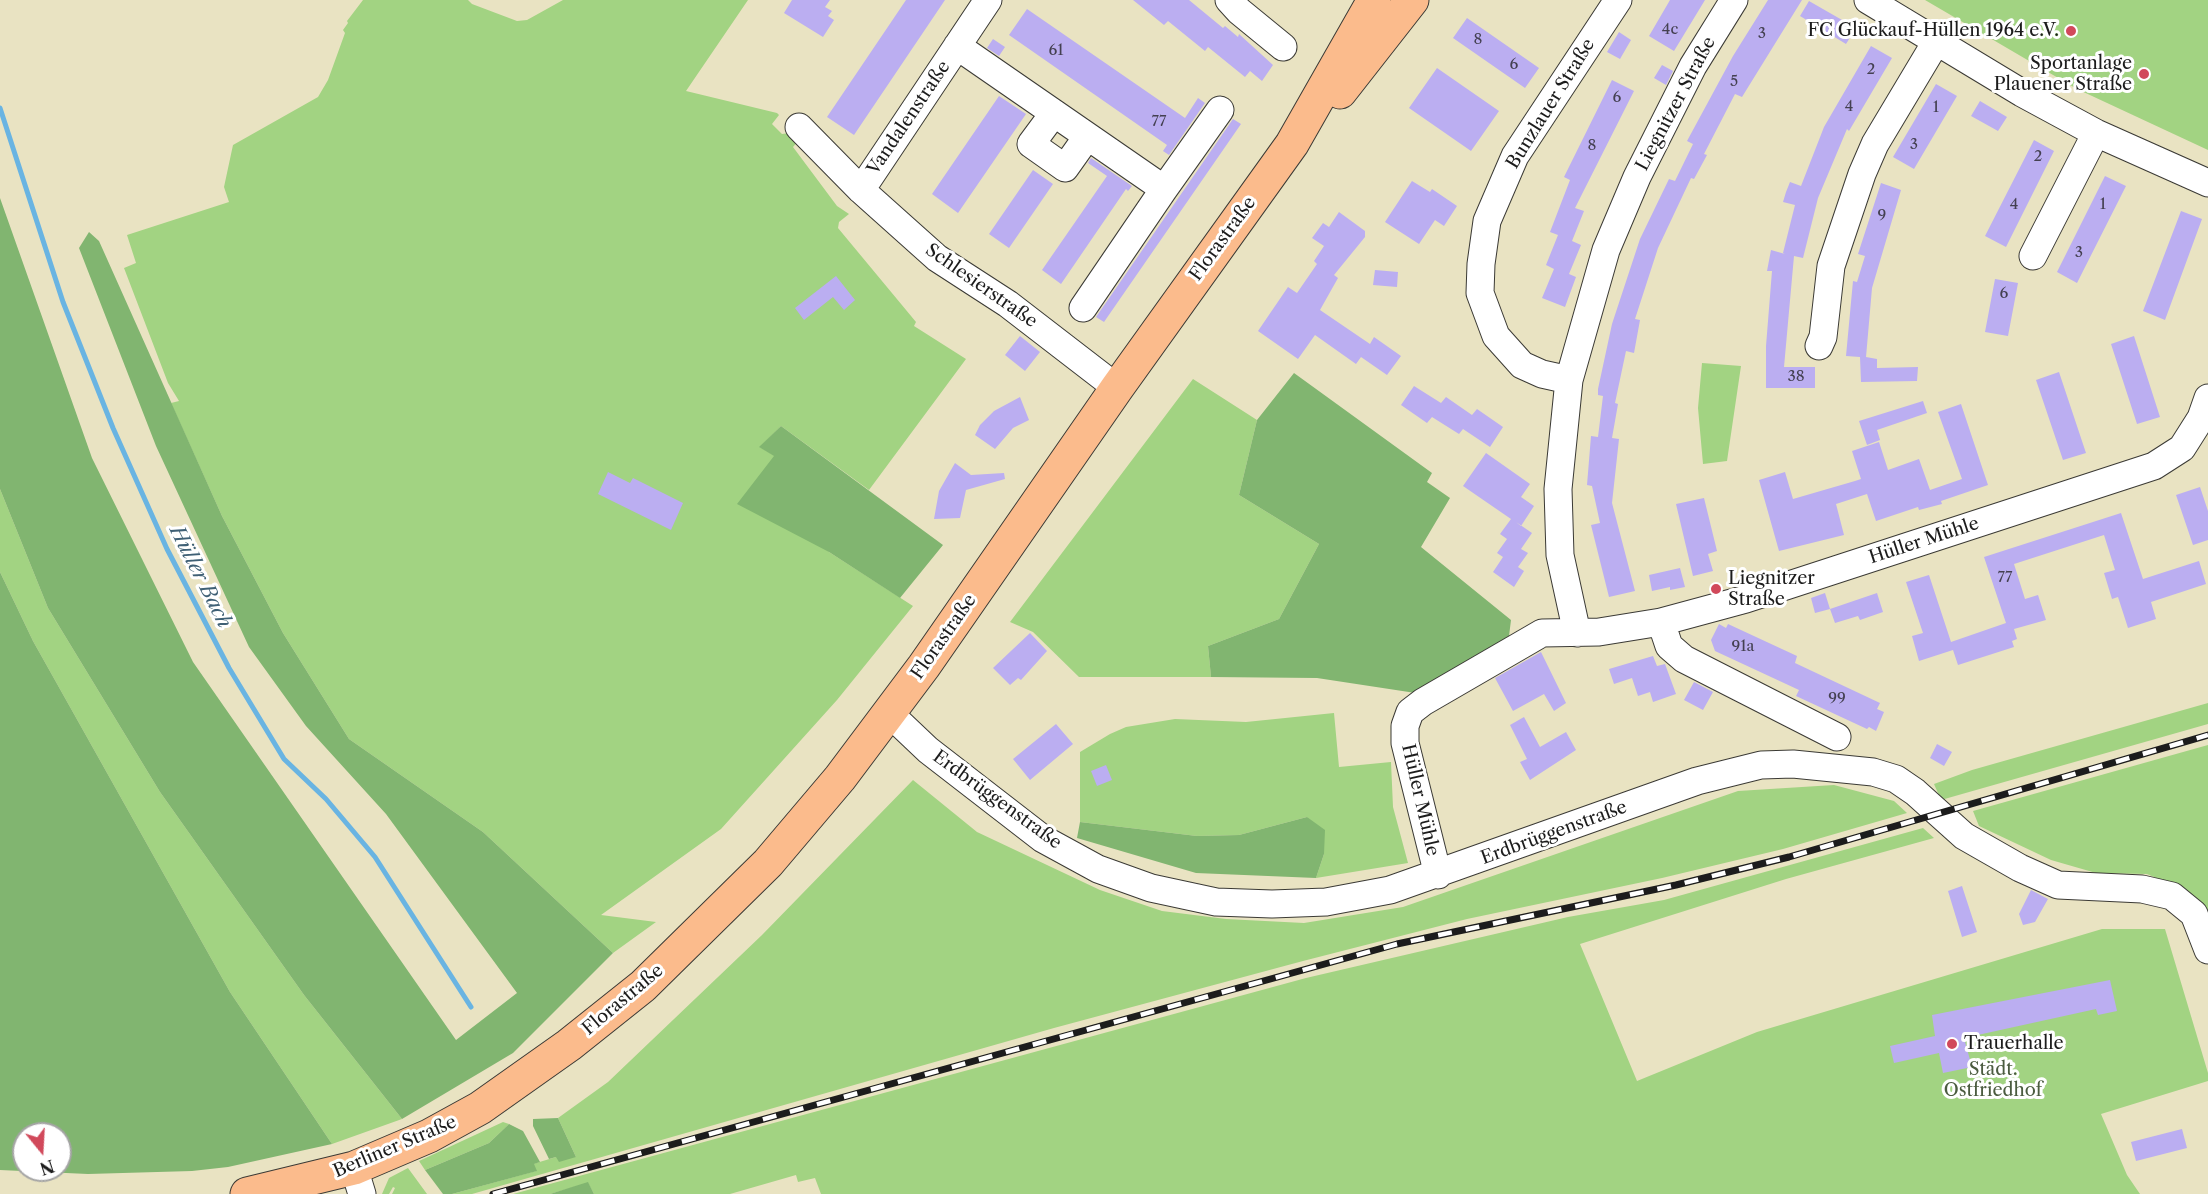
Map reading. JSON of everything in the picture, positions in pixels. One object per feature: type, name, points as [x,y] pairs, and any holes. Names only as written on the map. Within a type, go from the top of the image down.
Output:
[{"type":"main road","name":"Florastraße","points":[[531,1074],[642,986],[731,902],[804,821],[889,713],[1292,144],[1374,0]]},
{"type":"main road","name":"Florastraße","points":[[1292,144],[1343,88],[1412,0]]},
{"type":"main road","name":"Berliner Straße","points":[[247,1194],[358,1181],[531,1074]]},
{"type":"street","name":"Vandalenstraße","points":[[861,190],[988,0]]},
{"type":"street","points":[[1229,0],[1283,47]]},
{"type":"street","name":"Bunzlauer Straße","points":[[1569,380],[1542,374],[1522,364],[1496,336],[1480,293],[1481,264],[1487,220],[1515,156],[1618,0]]},
{"type":"street","name":"Liegnitzer Straße","points":[[1577,633],[1560,555],[1558,489],[1569,380],[1606,250],[1637,177],[1693,66],[1734,0]]},
{"type":"street","points":[[1868,0],[1936,42],[2096,133],[2208,183]]},
{"type":"street","points":[[1819,346],[1823,337],[1832,266],[1862,174],[1875,144],[1936,42]]},
{"type":"street","name":"Vandalenstraße","points":[[957,46],[1164,189]]},
{"type":"street","points":[[1083,308],[1220,110]]},
{"type":"street","points":[[1054,113],[1031,144],[1065,168],[1087,136]]},
{"type":"street","name":"Schlesierstraße","points":[[799,127],[861,190],[937,258],[1008,304],[1117,388]]},
{"type":"street","points":[[2033,256],[2096,133]]},
{"type":"street","name":"Hüller Mühle","points":[[1438,875],[1405,742],[1405,726],[1410,712],[1542,633],[1599,632],[1661,622],[1746,599],[2139,471],[2195,448],[2200,418],[2208,398]]},
{"type":"street","points":[[1661,622],[1669,646],[1684,659],[1837,737]]},
{"type":"street","name":"Erdbrüggenstraße","points":[[889,713],[928,750],[1043,839],[1098,868],[1151,888],[1216,902],[1272,904],[1337,900],[1390,890],[1729,771],[1783,764],[1873,772],[1896,779],[1915,792],[1964,836],[2048,881],[2068,886],[2142,889],[2172,896],[2194,914],[2208,950]]},
{"type":"green space","points":[[363,0],[468,0],[472,4],[517,21],[527,20],[563,0],[748,0],[686,91],[777,113],[779,115],[772,124],[782,134],[789,133],[800,139],[793,147],[837,206],[849,214],[839,222],[838,228],[916,322],[914,326],[966,359],[869,490],[781,426],[760,447],[775,456],[829,552],[913,606],[837,700],[721,829],[601,915],[656,922],[613,953],[483,832],[349,739],[283,633],[222,516],[171,403],[179,401],[168,383],[124,268],[136,263],[127,235],[229,202],[224,187],[233,145],[318,97],[328,80],[347,21]]},
{"type":"green space","name":"Sportanlage Plauener Straße","points":[[1925,0],[2208,0],[2208,150],[2077,89]]},
{"type":"green space","points":[[0,198],[92,458],[193,662],[456,1040],[517,993],[386,814],[306,726],[249,647],[156,446],[79,248],[89,232],[99,241],[222,516],[283,633],[349,739],[483,832],[613,953],[513,1053],[402,1119],[304,995],[160,792],[48,608],[0,489]]},
{"type":"green space","points":[[1702,363],[1741,366],[1727,461],[1703,464],[1698,408]]},
{"type":"green space","points":[[1294,373],[1432,473],[1427,482],[1450,498],[1421,547],[1511,620],[1509,636],[1422,694],[1317,678],[1211,677],[1208,646],[1279,619],[1319,544],[1239,495],[1257,420]]},
{"type":"green space","points":[[1193,379],[1257,420],[1239,495],[1319,544],[1279,619],[1208,646],[1211,677],[1079,677],[1033,632],[1010,622]]},
{"type":"green space","points":[[781,426],[943,545],[900,598],[829,552],[737,504],[774,456],[759,447]]},
{"type":"green space","points":[[0,489],[48,608],[160,792],[304,995],[402,1119],[332,1144],[230,992],[33,641],[0,572]]},
{"type":"green space","points":[[0,572],[33,641],[230,992],[332,1144],[228,1167],[192,1171],[72,1173],[72,1122],[12,1122],[12,1171],[0,1170]]},
{"type":"green space","points":[[2208,703],[2208,724],[1941,800],[1934,784],[1972,770]]},
{"type":"green space","points":[[1334,713],[1339,767],[1391,762],[1393,807],[1408,863],[1316,878],[1324,854],[1307,817],[1239,835],[1197,836],[1080,822],[1080,752],[1126,727],[1175,719],[1246,722]]},
{"type":"green space","points":[[2208,745],[2208,922],[2182,889],[2147,874],[2096,873],[2051,860],[1979,826],[1973,811]]},
{"type":"green space","points":[[913,780],[977,832],[1100,890],[1162,911],[1226,919],[1304,923],[1403,907],[1738,791],[1834,785],[1894,801],[1907,813],[1783,849],[1662,878],[1467,919],[1303,961],[1054,1028],[472,1194],[452,1194],[536,1171],[533,1164],[556,1157],[576,1157],[558,1118],[608,1082],[762,935]]},
{"type":"green space","points":[[1307,817],[1325,830],[1324,854],[1316,878],[1196,873],[1077,838],[1080,822],[1197,836],[1239,835]]},
{"type":"green space","name":"Städt. Ostfriedhof","points":[[1923,828],[1934,838],[1786,879],[1580,944],[1637,1081],[1757,1032],[2102,929],[2165,929],[2208,1073],[2208,1081],[2101,1114],[2127,1175],[2140,1194],[821,1194],[815,1178],[798,1182],[796,1175],[730,1194],[594,1194],[588,1183],[550,1194],[513,1194],[1306,978],[1568,917],[1664,900]]},
{"type":"green space","points":[[558,1118],[576,1157],[559,1162],[556,1157],[549,1159],[533,1126],[533,1119]]},
{"type":"green space","points":[[503,1122],[509,1124],[489,1143],[425,1170],[419,1161]]},
{"type":"green space","points":[[509,1124],[523,1131],[540,1162],[534,1164],[537,1171],[452,1194],[443,1194],[425,1170],[489,1143]]},
{"type":"green space","points":[[408,1168],[427,1194],[392,1194],[395,1188],[393,1187],[389,1194],[382,1194],[389,1178]]},
{"type":"green space","points":[[588,1182],[594,1194],[550,1194],[572,1187]]},
{"type":"building","points":[[792,0],[830,0],[825,7],[832,11],[828,16],[834,20],[823,37],[784,13]]},
{"type":"building","points":[[906,0],[945,0],[854,135],[827,117]]},
{"type":"building","points":[[1133,0],[1189,0],[1223,28],[1225,26],[1238,37],[1239,34],[1273,65],[1262,81],[1250,71],[1245,77],[1208,47],[1205,51],[1168,21],[1164,25]]},
{"type":"building","points":[[1670,0],[1705,0],[1674,51],[1649,36]]},
{"type":"building","points":[[1768,0],[1802,0],[1742,97],[1735,94],[1704,154],[1707,155],[1694,179],[1691,178],[1658,248],[1635,319],[1640,320],[1634,353],[1626,351],[1615,403],[1618,404],[1612,438],[1619,439],[1612,503],[1635,591],[1609,597],[1591,525],[1600,523],[1592,486],[1587,485],[1591,436],[1598,437],[1603,396],[1598,395],[1598,389],[1612,324],[1640,239],[1669,179],[1675,181],[1693,144],[1687,141],[1733,56]]},
{"type":"building","points":[[1809,1],[1856,28],[1846,44],[1800,16]]},
{"type":"building","points":[[1027,9],[1185,118],[1198,98],[1205,103],[1169,155],[1163,151],[1167,145],[1009,35]]},
{"type":"building","points":[[1467,18],[1539,68],[1525,88],[1453,38]]},
{"type":"building","points":[[1619,32],[1631,40],[1620,59],[1607,52]]},
{"type":"building","points":[[993,39],[1005,47],[999,56],[987,48]]},
{"type":"building","points":[[1871,46],[1892,58],[1849,131],[1847,129],[1818,198],[1803,258],[1794,256],[1784,367],[1815,367],[1815,388],[1766,388],[1766,346],[1772,271],[1767,271],[1771,250],[1785,254],[1783,253],[1795,205],[1783,202],[1786,192],[1790,182],[1801,186],[1824,127]]},
{"type":"building","points":[[1662,65],[1673,71],[1666,85],[1654,78]]},
{"type":"building","points":[[1437,68],[1499,111],[1471,151],[1409,108]]},
{"type":"building","points":[[1612,80],[1634,91],[1575,208],[1584,211],[1572,241],[1581,245],[1569,274],[1576,277],[1565,307],[1542,298],[1554,269],[1546,265],[1558,235],[1550,232],[1570,180],[1564,177]]},
{"type":"building","points":[[1936,84],[1957,96],[1914,169],[1893,157]]},
{"type":"building","points":[[999,96],[1026,114],[958,213],[932,194]]},
{"type":"building","points":[[1980,101],[2007,117],[1998,131],[1971,116]]},
{"type":"building","points":[[1233,119],[1241,124],[1104,322],[1096,317]]},
{"type":"building","points":[[2034,140],[2054,151],[2006,247],[1985,236]]},
{"type":"building","points":[[1091,158],[1132,186],[1128,191],[1126,189],[1061,284],[1042,270],[1107,176],[1088,163]]},
{"type":"building","points":[[1033,170],[1053,184],[1009,248],[989,234]]},
{"type":"building","points":[[2105,176],[2126,186],[2077,283],[2057,272]]},
{"type":"building","points":[[1412,181],[1430,192],[1432,189],[1457,206],[1444,226],[1435,220],[1419,244],[1385,222]]},
{"type":"building","points":[[1881,183],[1901,190],[1872,288],[1866,357],[1877,359],[1877,368],[1918,367],[1917,381],[1861,382],[1860,357],[1846,356],[1853,281],[1857,282],[1865,256],[1858,254]]},
{"type":"building","points":[[2181,211],[2202,219],[2165,320],[2143,311]]},
{"type":"building","points":[[1339,212],[1365,231],[1365,237],[1334,275],[1338,278],[1320,310],[1370,344],[1374,337],[1401,356],[1387,375],[1361,357],[1356,364],[1315,335],[1298,359],[1258,331],[1288,287],[1297,293],[1317,264],[1314,261],[1324,246],[1312,238],[1323,223],[1329,227]]},
{"type":"building","points":[[1375,270],[1398,272],[1397,287],[1373,285]]},
{"type":"building","points":[[836,276],[855,300],[844,310],[833,297],[804,320],[795,308]]},
{"type":"building","points":[[1995,279],[2018,283],[2008,336],[1985,332]]},
{"type":"building","points":[[1020,336],[1040,352],[1025,371],[1005,355]]},
{"type":"building","points":[[2134,336],[2160,417],[2137,424],[2111,344]]},
{"type":"building","points":[[2059,372],[2086,453],[2063,460],[2036,380]]},
{"type":"building","points":[[1414,386],[1441,403],[1446,397],[1472,415],[1477,409],[1503,427],[1490,447],[1463,429],[1459,434],[1432,417],[1427,423],[1401,405]]},
{"type":"building","points":[[1020,397],[1029,420],[1013,428],[995,449],[975,435],[980,425],[994,411]]},
{"type":"building","points":[[1923,401],[1927,413],[1877,430],[1880,440],[1867,445],[1859,421]]},
{"type":"building","points":[[1961,404],[1988,485],[1941,501],[1942,504],[1919,510],[1918,507],[1876,521],[1867,494],[1836,504],[1844,535],[1779,551],[1759,480],[1785,472],[1793,499],[1855,481],[1861,479],[1852,451],[1879,442],[1888,470],[1919,459],[1930,490],[1962,479],[1938,412]]},
{"type":"building","points":[[1486,453],[1530,484],[1521,497],[1534,506],[1521,526],[1532,533],[1521,549],[1528,553],[1518,567],[1524,571],[1514,587],[1493,572],[1503,557],[1497,553],[1507,539],[1500,534],[1511,519],[1463,486]]},
{"type":"building","points":[[955,463],[971,475],[1004,473],[1005,479],[966,490],[960,518],[934,519],[939,491]]},
{"type":"building","points":[[608,472],[630,483],[633,478],[683,503],[671,530],[598,494]]},
{"type":"building","points":[[2200,487],[2208,511],[2208,540],[2193,545],[2176,495]]},
{"type":"building","points":[[1704,498],[1717,551],[1708,554],[1713,571],[1693,576],[1676,504]]},
{"type":"building","points":[[2121,513],[2143,579],[2199,561],[2206,584],[2151,602],[2156,619],[2128,628],[2118,597],[2112,599],[2104,573],[2115,570],[2104,535],[2014,564],[2025,599],[2038,595],[2046,620],[2014,629],[2017,639],[2012,641],[2014,647],[1958,665],[1953,650],[1919,661],[1912,636],[1923,633],[1906,582],[1929,575],[1951,642],[2006,623],[1984,557]]},
{"type":"building","points":[[1680,568],[1685,587],[1670,590],[1670,587],[1652,591],[1649,575]]},
{"type":"building","points":[[1825,593],[1830,609],[1815,613],[1811,598]]},
{"type":"building","points":[[1877,593],[1883,612],[1860,620],[1858,616],[1835,623],[1830,609]]},
{"type":"building","points":[[1719,624],[1726,628],[1728,624],[1797,656],[1795,663],[1880,703],[1877,709],[1884,712],[1876,731],[1796,696],[1799,690],[1715,651],[1711,640]]},
{"type":"building","points":[[1030,633],[1047,651],[1021,680],[1018,678],[1010,685],[993,668]]},
{"type":"building","points":[[1541,652],[1566,703],[1554,711],[1544,694],[1513,711],[1495,678]]},
{"type":"building","points":[[1653,656],[1657,666],[1665,664],[1676,694],[1653,702],[1650,692],[1638,696],[1632,678],[1614,684],[1609,669]]},
{"type":"building","points":[[1694,682],[1713,692],[1703,710],[1684,700]]},
{"type":"building","points":[[1524,717],[1540,747],[1566,732],[1576,750],[1530,780],[1520,762],[1527,759],[1510,725]]},
{"type":"building","points":[[1056,724],[1073,744],[1030,780],[1013,759]]},
{"type":"building","points":[[1937,744],[1952,752],[1944,766],[1930,758]]},
{"type":"building","points":[[1106,765],[1112,780],[1097,786],[1091,771]]},
{"type":"building","points":[[1962,886],[1977,932],[1962,937],[1948,891]]},
{"type":"building","points":[[2031,890],[2048,899],[2035,922],[2023,925],[2019,914]]},
{"type":"building","points":[[2110,980],[2117,1011],[2098,1015],[2096,1009],[1964,1038],[1972,1067],[1943,1073],[1939,1053],[1894,1063],[1890,1046],[1935,1036],[1932,1015]]},
{"type":"building","points":[[2182,1129],[2187,1148],[2136,1161],[2131,1142]]},
{"type":"waterway","name":"Hüller Bach","points":[[0,108],[63,302],[113,428],[167,549],[229,668],[284,759],[326,799],[375,857],[471,1007]]},
{"type":"railway","points":[[493,1194],[1397,944],[1676,885],[1789,857],[2208,735]]},
{"type":"place","name":"FC Glückauf-Hüllen 1964 e.V.","points":[[2071,31]]},
{"type":"place","name":"Sportanlage Plauener Straße","points":[[2144,74]]},
{"type":"place","name":"Liegnitzer Straße","points":[[1716,589]]},
{"type":"place","name":"Trauerhalle","points":[[1952,1044]]}]
